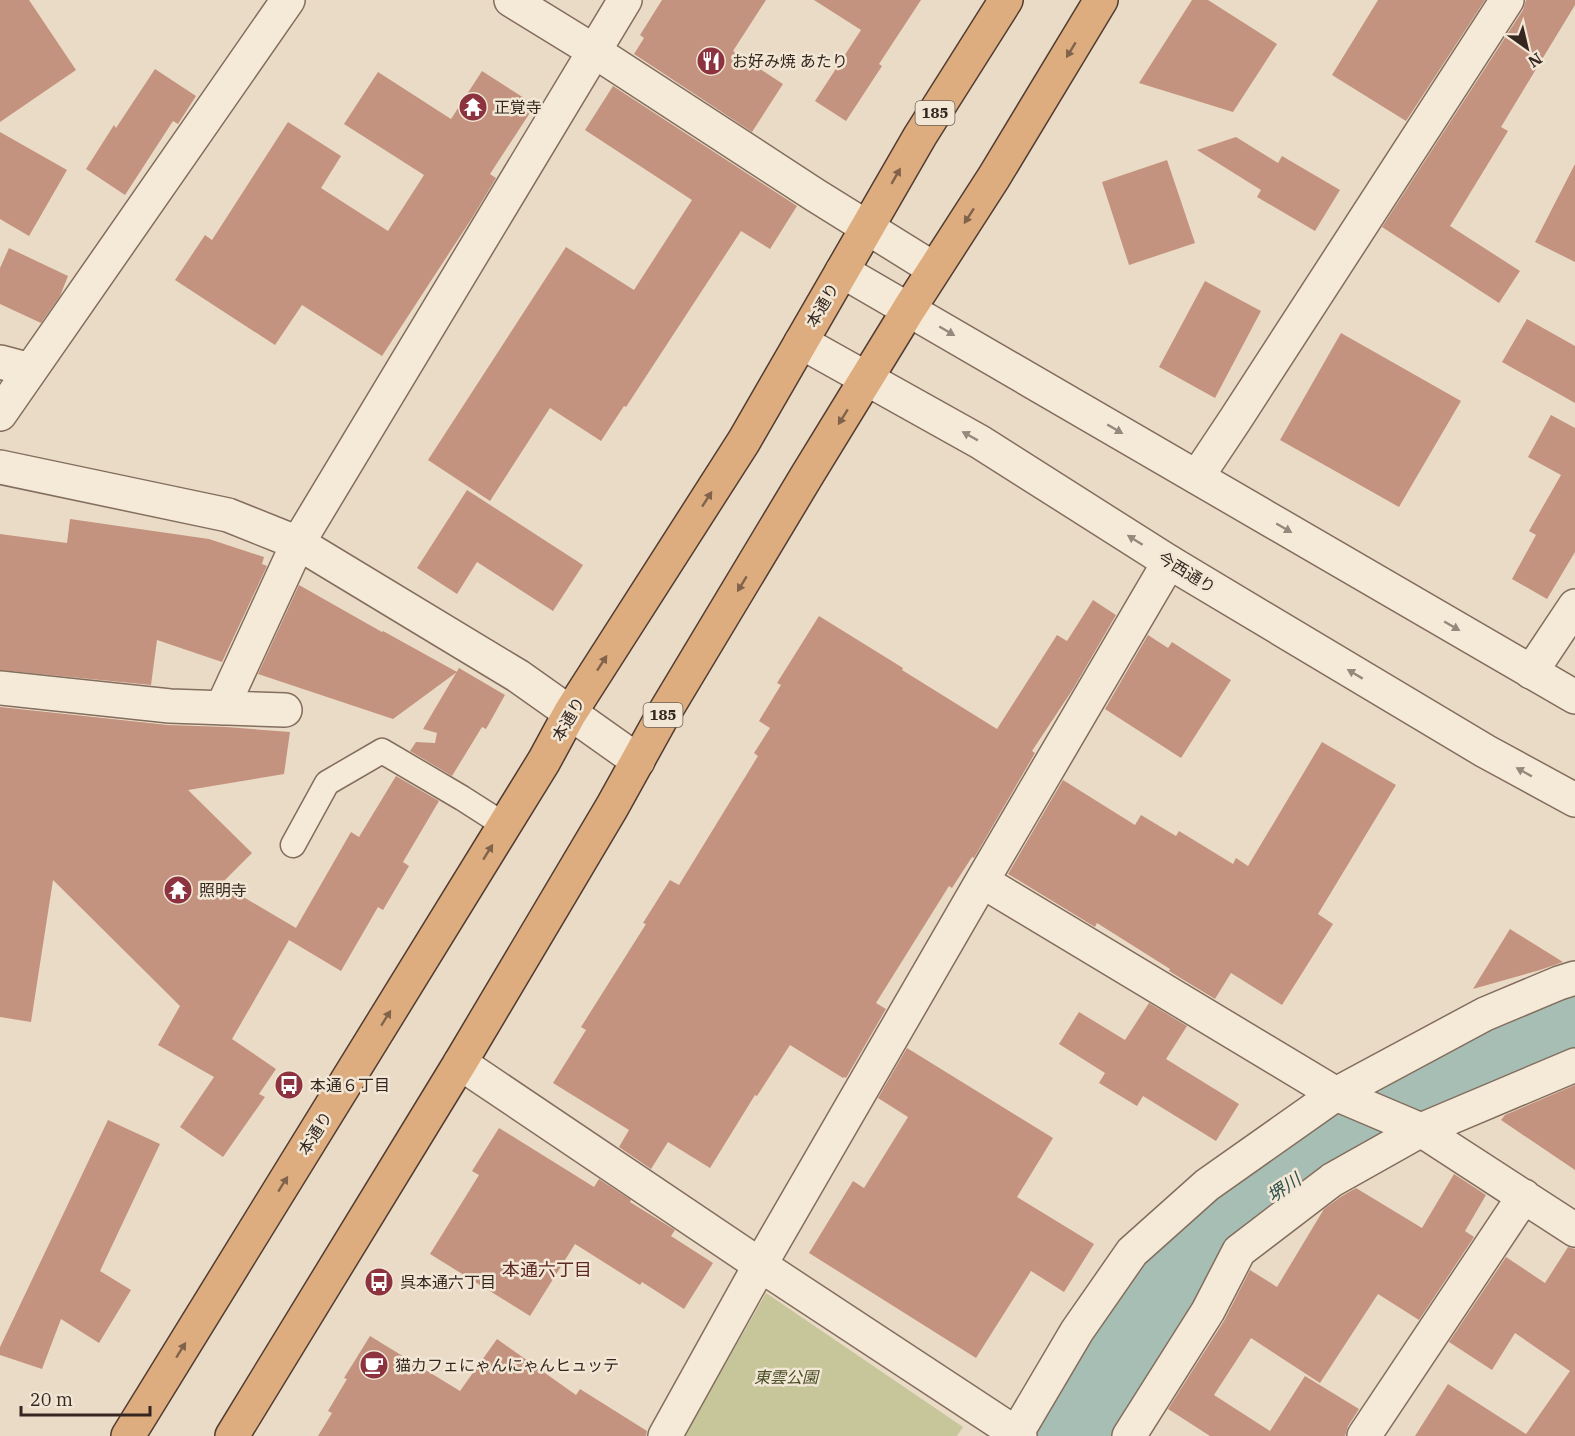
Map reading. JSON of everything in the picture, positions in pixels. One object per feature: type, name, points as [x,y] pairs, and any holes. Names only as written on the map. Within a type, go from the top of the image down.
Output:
[{"type":"highway","name":"本通り","points":[[128,1436],[544,761],[570,713],[744,441],[920,136],[1005,0]]},
{"type":"highway","name":"185","points":[[232,1436],[460,1063],[675,695],[909,309],[994,177],[1101,0]]},
{"type":"street","points":[[0,414],[15,366],[288,0]]},
{"type":"street","points":[[511,0],[934,269]]},
{"type":"street","points":[[222,708],[298,543],[625,0]]},
{"type":"street","points":[[1197,477],[1507,0]]},
{"type":"street","points":[[842,270],[1575,697]]},
{"type":"street","name":"今西通り","points":[[801,342],[980,442],[1169,562],[1485,751],[1575,800]]},
{"type":"street","points":[[0,467],[228,515],[298,543],[518,676],[638,761]]},
{"type":"street","points":[[665,1436],[760,1265],[1169,562]]},
{"type":"street","points":[[1532,672],[1575,606]]},
{"type":"street","points":[[0,688],[170,706],[285,710]]},
{"type":"street","points":[[982,881],[1340,1095],[1410,1125],[1575,1230]]},
{"type":"street","points":[[460,1063],[1017,1435],[1077,1331],[1132,1252],[1207,1185],[1340,1095],[1485,1014],[1575,978]]},
{"type":"street","points":[[1129,1436],[1208,1311],[1239,1251],[1332,1180],[1410,1125],[1575,1065]]},
{"type":"street","points":[[1364,1436],[1524,1196]]},
{"type":"lane","points":[[293,845],[327,783],[382,751],[504,825]]},
{"type":"green space","name":"東雲公園","points":[[766,1293],[963,1427],[957,1436],[684,1436]]},
{"type":"building","points":[[0,0],[29,0],[76,70],[0,122]]},
{"type":"building","points":[[662,0],[766,0],[733,51],[783,84],[752,132],[634,54],[644,38],[640,35]]},
{"type":"building","points":[[814,0],[921,0],[879,64],[882,66],[846,121],[815,101],[861,30]]},
{"type":"building","points":[[1192,0],[1208,0],[1277,44],[1233,112],[1139,83]]},
{"type":"building","points":[[1378,0],[1485,0],[1406,121],[1332,75]]},
{"type":"building","points":[[1526,0],[1575,0],[1575,5],[1501,127],[1508,131],[1450,226],[1520,271],[1499,303],[1382,227],[1523,10]]},
{"type":"building","points":[[155,69],[196,96],[178,124],[173,121],[125,195],[86,169],[114,125],[116,128]]},
{"type":"building","points":[[482,71],[535,105],[490,174],[496,178],[472,218],[382,356],[302,305],[275,345],[175,280],[205,235],[212,240],[288,122],[341,156],[321,188],[388,231],[424,175],[344,124],[378,72],[451,119]]},
{"type":"building","points":[[613,86],[797,206],[770,249],[741,231],[626,407],[624,406],[601,441],[550,408],[490,501],[428,460],[566,247],[634,290],[692,200],[585,130]]},
{"type":"building","points":[[0,132],[67,170],[29,236],[0,219]]},
{"type":"building","points":[[1236,137],[1278,163],[1282,156],[1340,190],[1315,231],[1257,197],[1261,190],[1197,150]]},
{"type":"building","points":[[1167,160],[1195,243],[1129,265],[1102,182]]},
{"type":"building","points":[[1575,164],[1575,262],[1535,242]]},
{"type":"building","points":[[9,248],[68,276],[60,296],[41,323],[0,304],[0,268]]},
{"type":"building","points":[[1205,281],[1261,311],[1215,398],[1159,367]]},
{"type":"building","points":[[1527,319],[1575,346],[1575,403],[1502,362]]},
{"type":"building","points":[[1341,333],[1461,401],[1399,507],[1280,440]]},
{"type":"building","points":[[1551,415],[1575,428],[1575,552],[1547,599],[1512,579],[1536,535],[1529,531],[1561,475],[1528,457]]},
{"type":"building","points":[[467,490],[583,565],[553,611],[477,562],[457,594],[417,568]]},
{"type":"building","points":[[70,519],[209,539],[264,557],[262,564],[267,566],[222,662],[157,640],[151,685],[0,670],[0,534],[67,543]]},
{"type":"building","points":[[299,585],[457,672],[393,719],[258,674]]},
{"type":"building","points":[[1093,600],[1116,615],[1073,689],[1032,751],[1035,753],[974,858],[972,857],[952,888],[949,886],[876,1003],[886,1009],[846,1078],[790,1045],[757,1096],[755,1095],[710,1168],[668,1142],[651,1169],[619,1147],[629,1130],[553,1083],[586,1030],[581,1027],[646,924],[643,923],[670,880],[679,885],[758,756],[754,753],[770,728],[759,721],[781,685],[777,683],[819,616],[997,729],[1057,635],[1067,641]]},
{"type":"building","points":[[1148,635],[1168,648],[1172,642],[1231,680],[1181,758],[1105,709]]},
{"type":"building","points":[[459,668],[505,695],[486,729],[482,727],[452,776],[410,751],[416,742],[435,743],[437,733],[423,729]]},
{"type":"building","points":[[0,707],[168,725],[290,732],[284,774],[188,790],[252,853],[221,884],[296,928],[232,1039],[276,1069],[259,1094],[265,1097],[223,1157],[180,1127],[214,1077],[158,1045],[180,1006],[53,880],[31,1022],[0,1017]]},
{"type":"building","points":[[1322,742],[1396,785],[1318,914],[1333,924],[1282,1005],[1231,973],[1215,999],[1097,923],[1095,927],[1008,874],[1063,780],[1135,825],[1141,815],[1176,836],[1179,831],[1233,864],[1236,858],[1248,866]]},
{"type":"building","points":[[396,776],[439,801],[403,862],[409,866],[383,910],[378,907],[341,971],[289,940],[351,832],[359,837]]},
{"type":"building","points":[[1510,929],[1563,962],[1473,989]]},
{"type":"building","points":[[1149,1003],[1187,1026],[1166,1059],[1239,1104],[1216,1141],[1143,1096],[1137,1106],[1099,1083],[1105,1073],[1059,1044],[1079,1012],[1125,1040]]},
{"type":"building","points":[[907,1048],[1053,1138],[1017,1197],[1094,1244],[1064,1292],[1031,1271],[976,1358],[809,1253],[853,1181],[864,1188],[908,1117],[878,1098]]},
{"type":"building","points":[[1575,1085],[1575,1170],[1501,1120],[1505,1115]]},
{"type":"building","points":[[108,1120],[160,1144],[100,1271],[131,1290],[99,1343],[61,1319],[42,1369],[0,1355],[0,1347]]},
{"type":"building","points":[[499,1128],[594,1187],[599,1179],[631,1200],[630,1202],[675,1230],[671,1236],[713,1263],[684,1309],[642,1282],[640,1285],[575,1244],[530,1316],[430,1254],[479,1175],[472,1171]]},
{"type":"building","points":[[1454,1174],[1486,1195],[1465,1231],[1474,1237],[1419,1320],[1378,1294],[1320,1383],[1251,1338],[1214,1395],[1270,1431],[1305,1376],[1359,1409],[1348,1426],[1345,1436],[1210,1436],[1168,1409],[1224,1321],[1250,1270],[1277,1287],[1324,1209],[1356,1188],[1422,1228]]},
{"type":"building","points":[[1568,1247],[1575,1249],[1575,1436],[1415,1436],[1448,1384],[1526,1434],[1570,1371],[1515,1333],[1492,1370],[1449,1342],[1506,1257],[1545,1283]]},
{"type":"building","points":[[370,1336],[460,1391],[497,1339],[576,1395],[580,1389],[647,1431],[646,1436],[318,1436],[332,1413],[328,1411],[347,1379],[344,1378]]},
{"type":"waterway","name":"堺川","points":[[1066,1436],[1142,1316],[1217,1234],[1417,1097],[1564,1029],[1575,1027]]},
{"type":"place","name":"お好み焼 あたり","points":[[711,61]]},
{"type":"place","name":"正覚寺","points":[[473,107]]},
{"type":"place","name":"照明寺","points":[[178,890]]},
{"type":"place","name":"本通６丁目","points":[[289,1085]]},
{"type":"place","name":"呉本通六丁目","points":[[379,1282]]},
{"type":"place","name":"猫カフェにゃんにゃんヒュッテ","points":[[374,1365]]},
{"type":"district","name":"本通六丁目","points":[[547,1270]]}]
